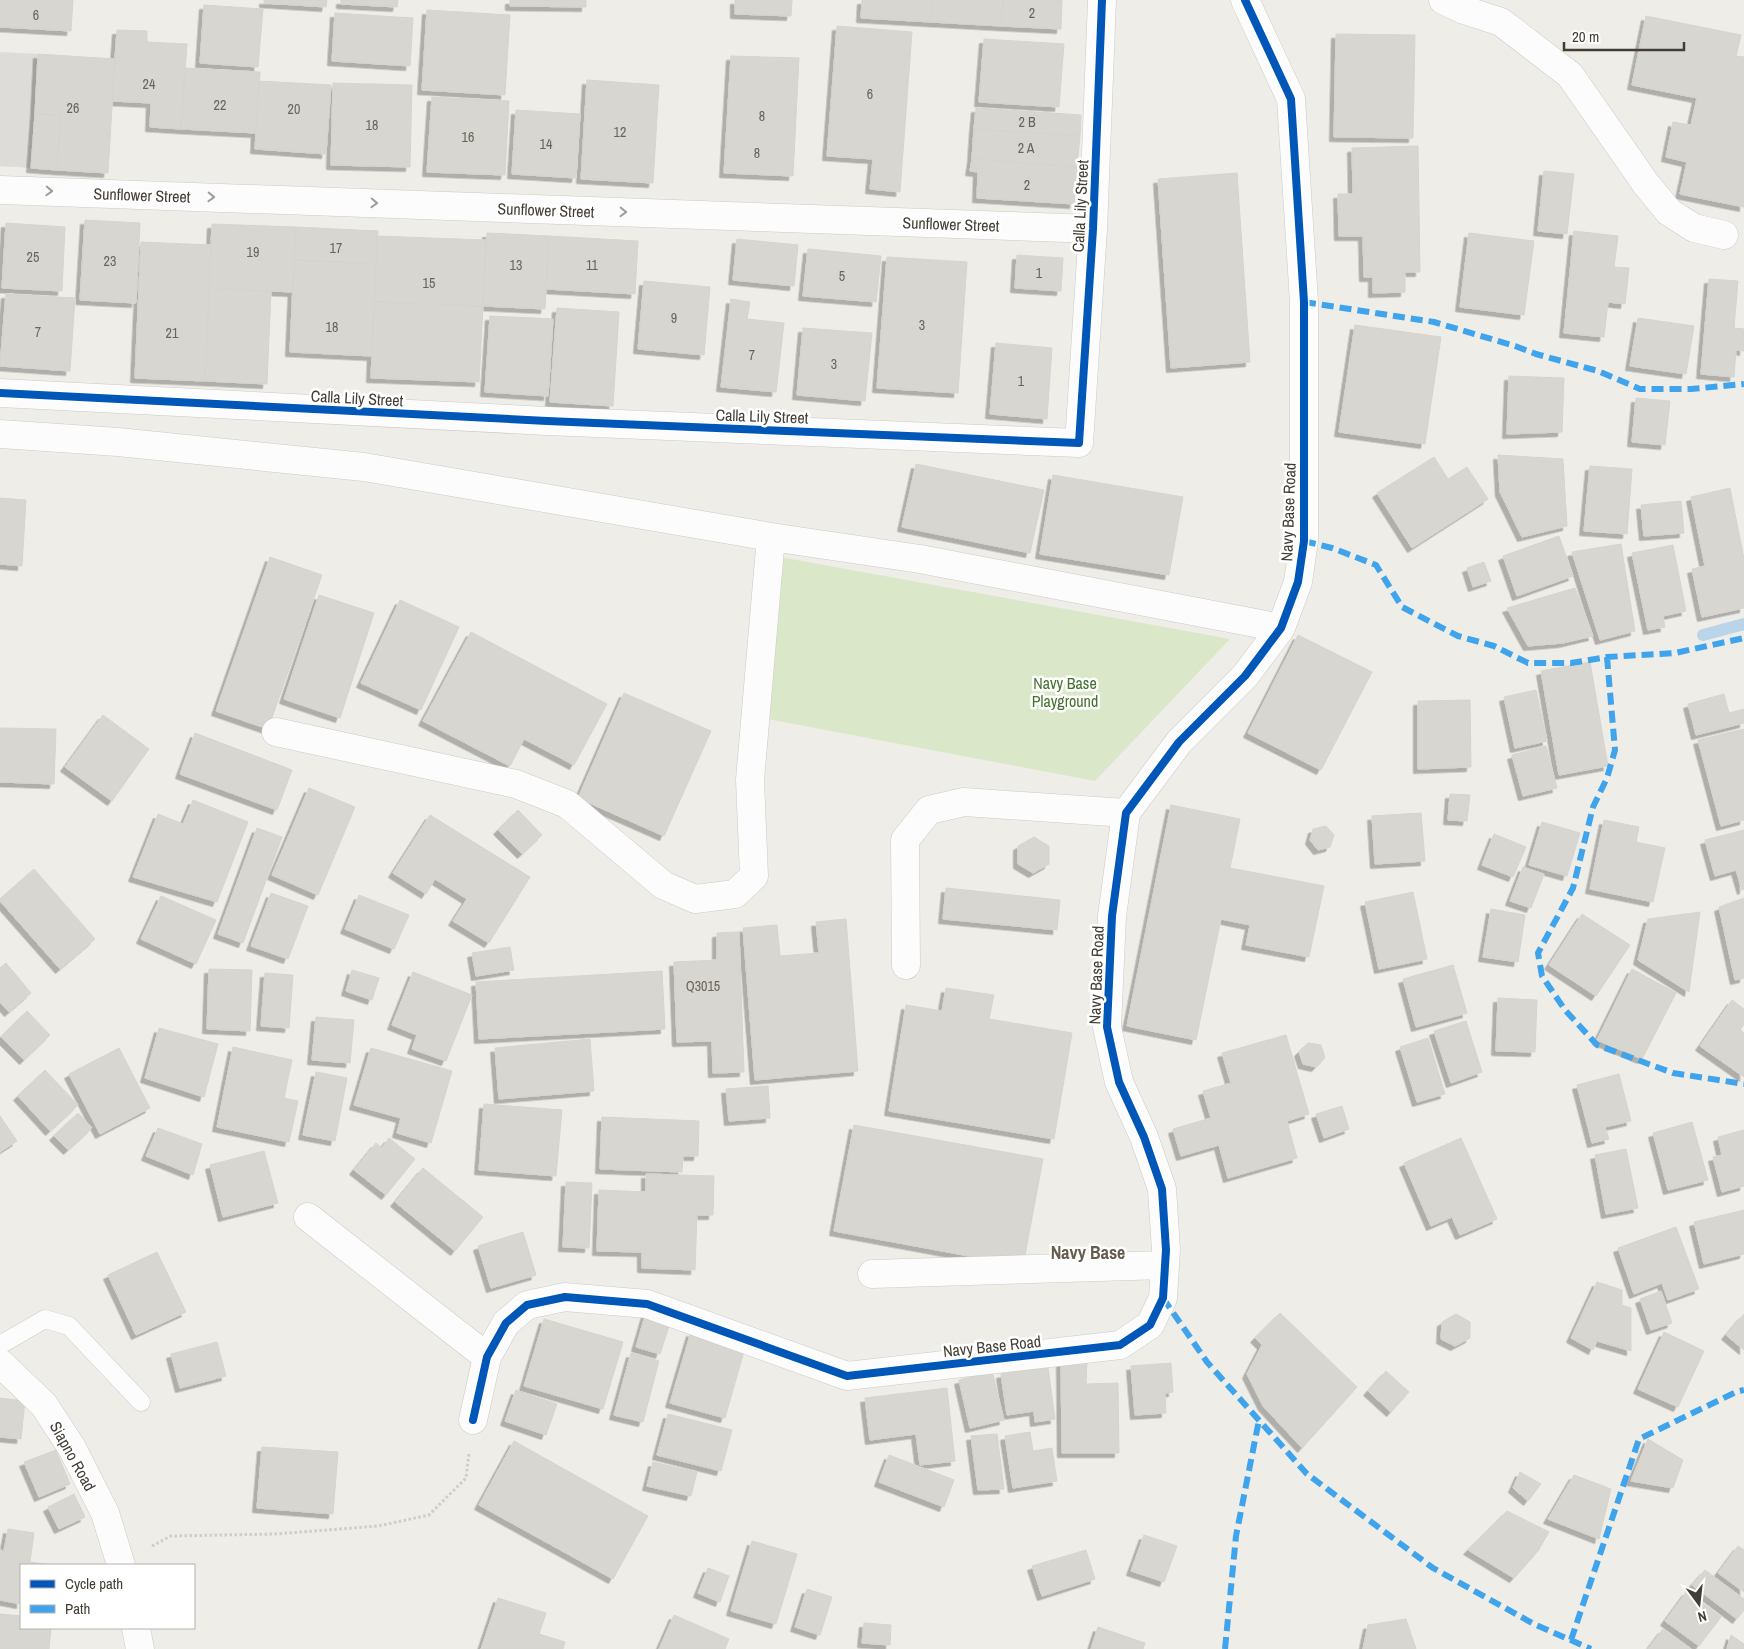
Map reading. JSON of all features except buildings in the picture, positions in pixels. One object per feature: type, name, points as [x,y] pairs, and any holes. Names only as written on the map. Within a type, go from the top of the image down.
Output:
[{"type":"street","name":"Calla Lily Street","points":[[0,393],[547,421],[1079,443],[1093,230],[1102,0]]},
{"type":"street","name":"Navy Base Road","points":[[473,1420],[487,1357],[506,1323],[526,1305],[565,1297],[647,1304],[847,1376],[1120,1345],[1150,1325],[1163,1298],[1166,1250],[1162,1189],[1144,1137],[1119,1082],[1107,1027],[1112,916],[1126,813],[1179,742],[1245,676],[1281,628],[1298,582],[1304,541],[1303,292],[1292,99],[1245,0]]},
{"type":"street","points":[[1443,0],[1464,10],[1501,22],[1570,75],[1620,144],[1646,184],[1669,212],[1694,228],[1724,235]]},
{"type":"street","name":"Sunflower Street","points":[[0,190],[1093,230]]},
{"type":"street","points":[[0,434],[118,442],[364,467],[771,537],[920,559],[1281,628]]},
{"type":"street","points":[[276,732],[516,784],[567,804],[663,885],[695,899],[735,894],[754,876],[750,780],[771,537]]},
{"type":"street","points":[[906,965],[905,840],[929,810],[964,802],[1126,813]]},
{"type":"street","points":[[308,1217],[487,1357]]},
{"type":"street","points":[[872,1274],[1165,1265]]},
{"type":"street","name":"Siapno Road","points":[[0,1363],[44,1405],[72,1448],[104,1513],[121,1564]]},
{"type":"street","points":[[136,1629],[140,1649]]},
{"type":"lane","points":[[0,1345],[45,1319],[70,1326],[142,1402]]},
{"type":"path","points":[[146,1550],[171,1536],[275,1534],[378,1526],[429,1515],[466,1478],[473,1420]]},
{"type":"green space","name":"Navy Base Playground","points":[[780,557],[1230,639],[1095,781],[752,716]]},
{"type":"shaded area","points":[[0,52],[38,54],[31,168],[0,166]]},
{"type":"waterway","points":[[1703,635],[1744,624]]},
{"type":"marked path","points":[[1304,302],[1434,322],[1598,371],[1640,389],[1691,389],[1744,384]]},
{"type":"marked path","points":[[1304,541],[1332,548],[1376,565],[1402,607],[1458,636],[1494,646],[1528,663],[1571,663],[1607,657],[1675,653],[1744,638]]},
{"type":"marked path","points":[[1607,657],[1615,750],[1607,778],[1593,807],[1573,888],[1538,953],[1542,976],[1565,1010],[1597,1045],[1673,1073],[1744,1084]]},
{"type":"marked path","points":[[1163,1298],[1207,1362],[1307,1474],[1433,1568],[1534,1624],[1591,1649]]},
{"type":"marked path","points":[[1571,1640],[1639,1439],[1736,1392],[1744,1390]]},
{"type":"marked path","points":[[1225,1649],[1236,1536],[1259,1420]]},
{"type":"cycle path","points":[[0,393],[547,421],[1079,443],[1093,229],[1102,0]]},
{"type":"cycle path","points":[[473,1420],[487,1357],[506,1323],[527,1305],[565,1297],[647,1304],[847,1376],[1120,1345],[1150,1325],[1163,1298],[1166,1250],[1162,1189],[1144,1137],[1119,1082],[1107,1027],[1112,916],[1126,813],[1179,742],[1245,676],[1281,628],[1298,582],[1304,541],[1304,302],[1291,99],[1245,0]]},
{"type":"district","name":"Navy Base","points":[[1088,1253]]}]
